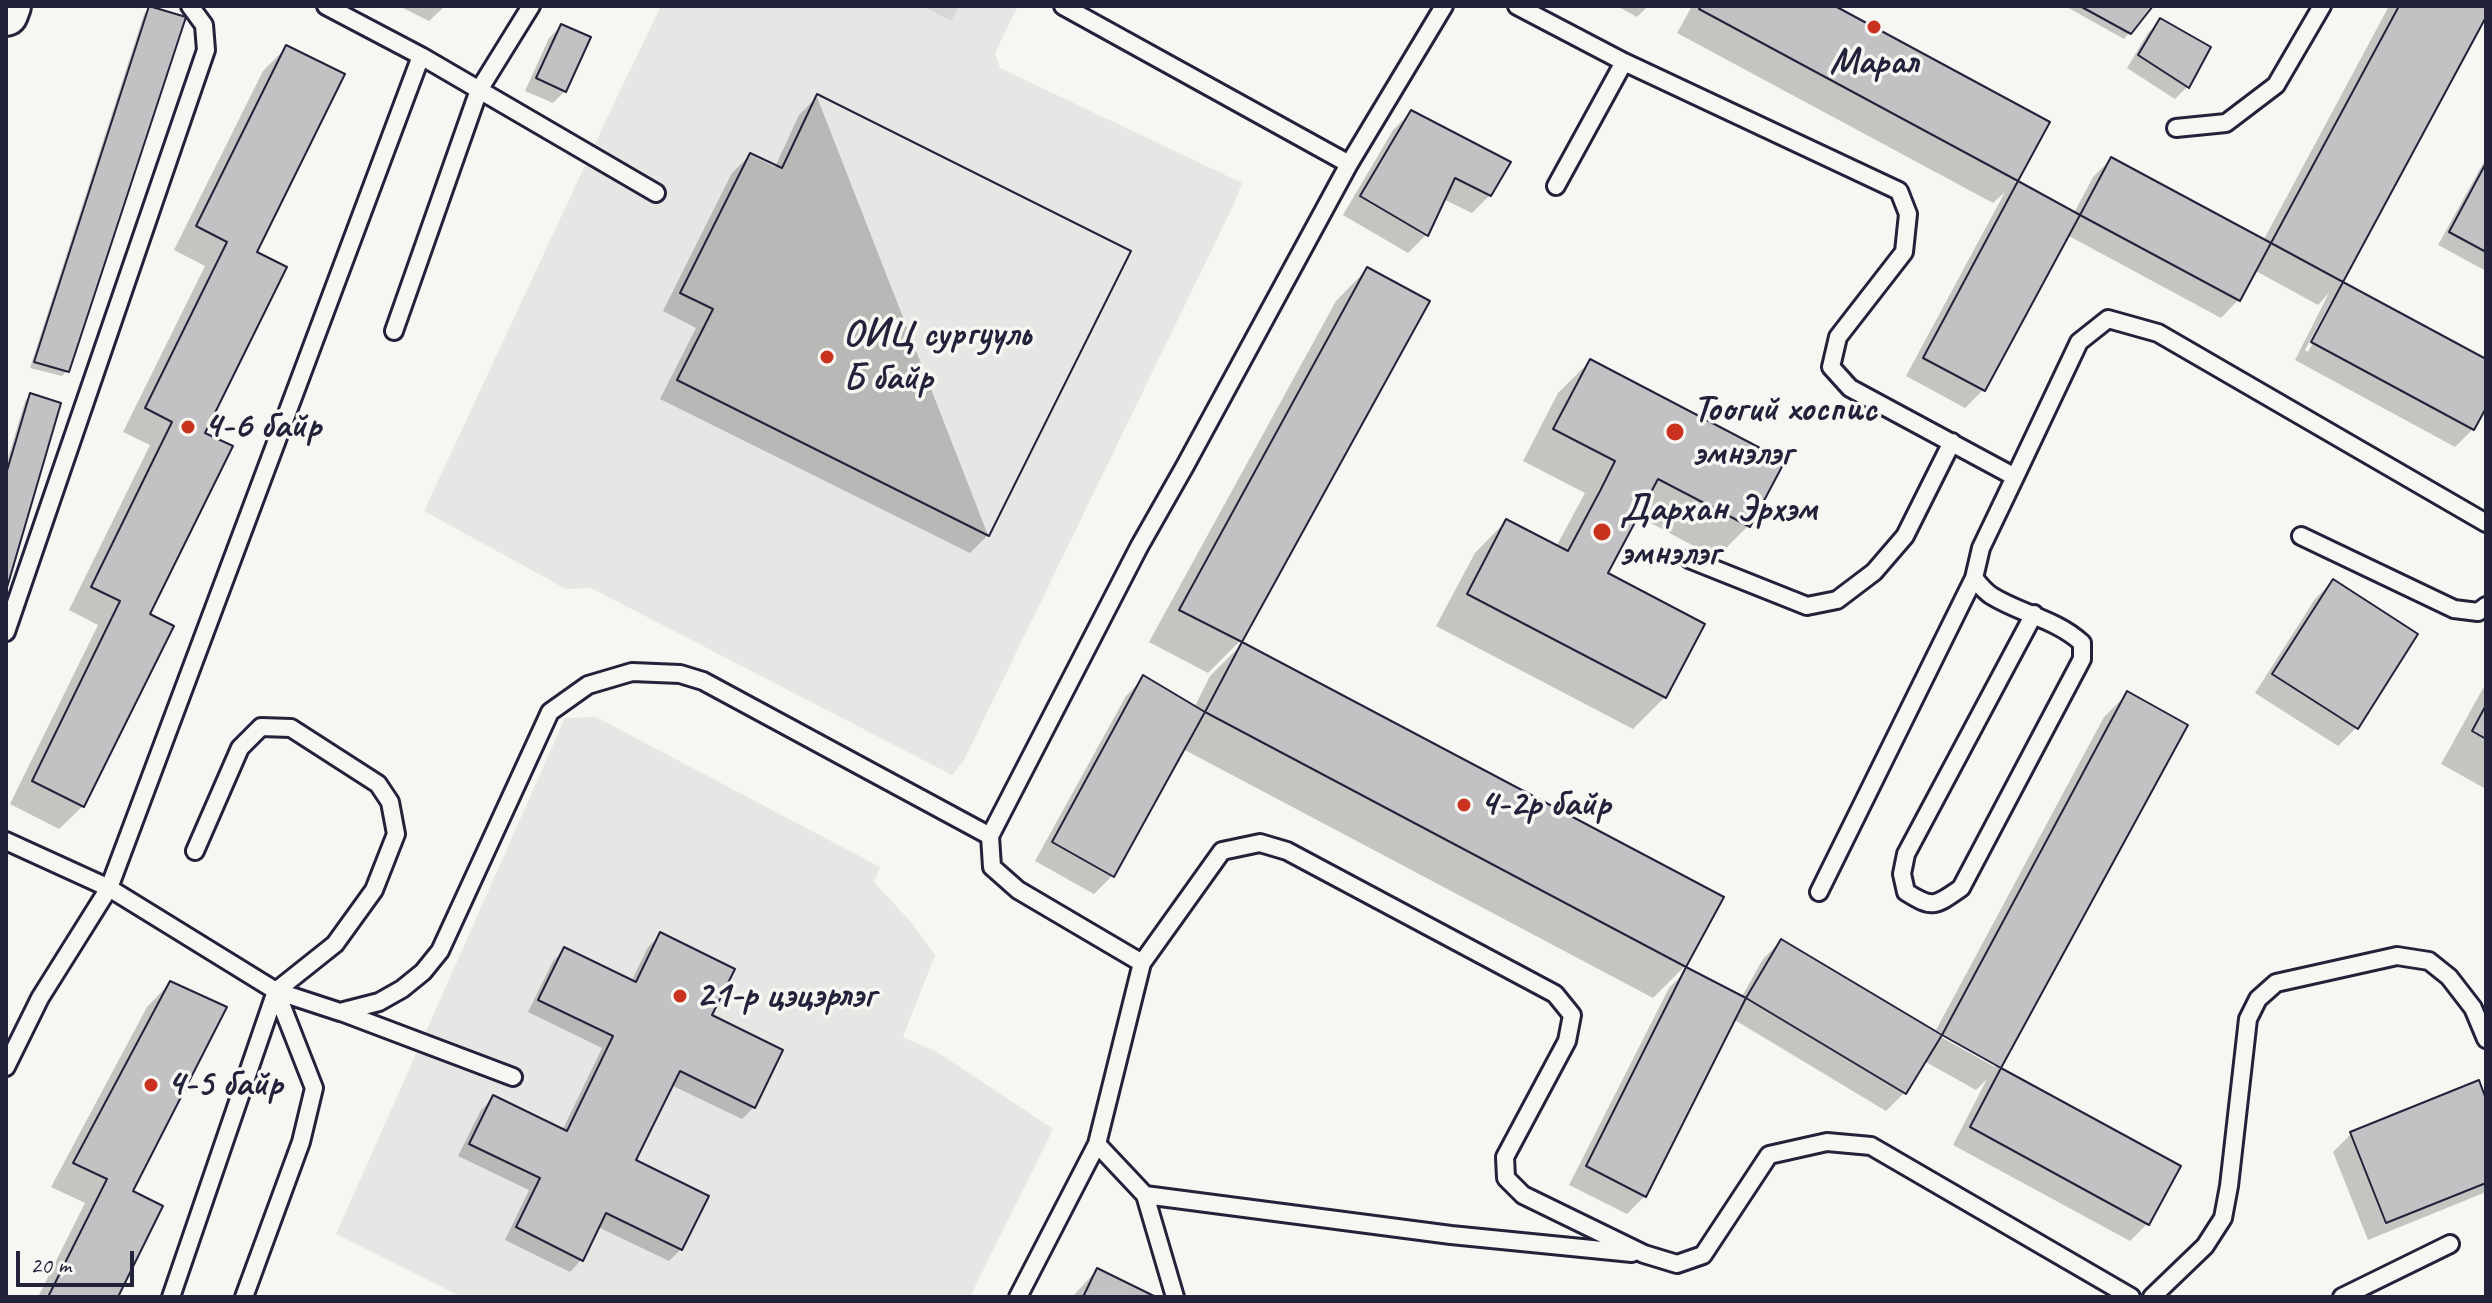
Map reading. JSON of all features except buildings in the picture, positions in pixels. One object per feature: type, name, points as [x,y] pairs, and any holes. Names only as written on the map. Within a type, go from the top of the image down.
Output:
[{"type":"street","points":[[6,14],[9,6]]},
{"type":"lane","points":[[6,632],[206,50],[204,25],[190,6]]},
{"type":"lane","points":[[326,6],[421,56],[656,193]]},
{"type":"lane","points":[[394,331],[479,90],[531,6]]},
{"type":"lane","points":[[1063,6],[1349,164]]},
{"type":"lane","points":[[1142,963],[1018,890],[992,867],[990,836],[1139,547],[1349,164],[1444,6]]},
{"type":"lane","points":[[1517,6],[1624,62],[1899,191],[1908,214],[1904,252],[1838,337],[1831,367],[1850,388],[2015,477]]},
{"type":"lane","points":[[2176,128],[2226,123],[2276,85],[2322,6]]},
{"type":"lane","points":[[6,1067],[40,998],[109,888],[421,56]]},
{"type":"lane","points":[[1556,186],[1624,62]]},
{"type":"lane","points":[[1819,892],[1974,578],[1981,548],[2079,342],[2108,319],[2158,333],[2486,523]]},
{"type":"lane","points":[[1689,559],[1807,606],[1837,600],[1874,572],[1905,536],[1952,442]]},
{"type":"lane","points":[[2301,536],[2454,609],[2478,612],[2486,606]]},
{"type":"lane","points":[[1974,578],[1989,595],[2034,614],[2071,634],[2082,643],[2082,659],[1961,888],[1939,903],[1923,903],[1906,892],[1902,874],[1906,854],[2034,614]]},
{"type":"lane","points":[[340,1012],[379,1002],[402,989],[423,972],[440,951],[550,712],[588,685],[609,677],[656,671],[703,681],[990,836]]},
{"type":"lane","points":[[171,1297],[276,991],[335,944],[374,890],[396,834],[390,802],[378,784],[291,728],[261,727],[240,748],[195,851]]},
{"type":"lane","points":[[6,841],[109,888],[276,991],[513,1077]]},
{"type":"lane","points":[[1018,1297],[1097,1144],[1142,963],[1222,851],[1260,843],[1287,851],[1555,994],[1572,1015],[1567,1041],[1505,1157],[1506,1178],[1523,1195],[1644,1254],[1677,1264],[1703,1255],[1769,1155],[1827,1142],[1871,1146],[2131,1297]]},
{"type":"lane","points":[[2152,1297],[2205,1246],[2223,1218],[2248,1019],[2258,999],[2276,983],[2397,956],[2429,961],[2449,977],[2473,1008],[2486,1039]]},
{"type":"lane","points":[[244,1297],[301,1142],[314,1088],[276,991]]},
{"type":"lane","points":[[1097,1144],[1145,1195],[1175,1297]]},
{"type":"lane","points":[[1145,1195],[1451,1235],[1644,1254]]},
{"type":"lane","points":[[2342,1297],[2450,1244]]},
{"type":"shaded area","name":"ОИЦ сургууль Б байр","points":[[661,6],[1018,6],[995,53],[1000,68],[1242,183],[964,760],[952,775],[591,588],[566,589],[424,511]]},
{"type":"shaded area","points":[[922,6],[959,6],[951,21]]},
{"type":"shaded area","name":"21-р цэцэрлэг","points":[[596,717],[880,867],[874,882],[911,922],[935,955],[903,1037],[937,1052],[1053,1129],[970,1297],[462,1297],[336,1234],[565,718]]},
{"type":"place","name":"Марал","points":[[1874,27]]},
{"type":"place","name":"ОИЦ сургууль Б байр","points":[[827,357]]},
{"type":"place","name":"4-6 байр","points":[[188,427]]},
{"type":"place","name":"Тоогий хоспис эмнэлэг","points":[[1675,432]]},
{"type":"place","name":"Дархан Эрхэм эмнэлэг","points":[[1602,532]]},
{"type":"place","name":"4-2р байр","points":[[1464,805]]},
{"type":"place","name":"21-р цэцэрлэг","points":[[680,996]]},
{"type":"place","name":"4-5 байр","points":[[151,1085]]}]
